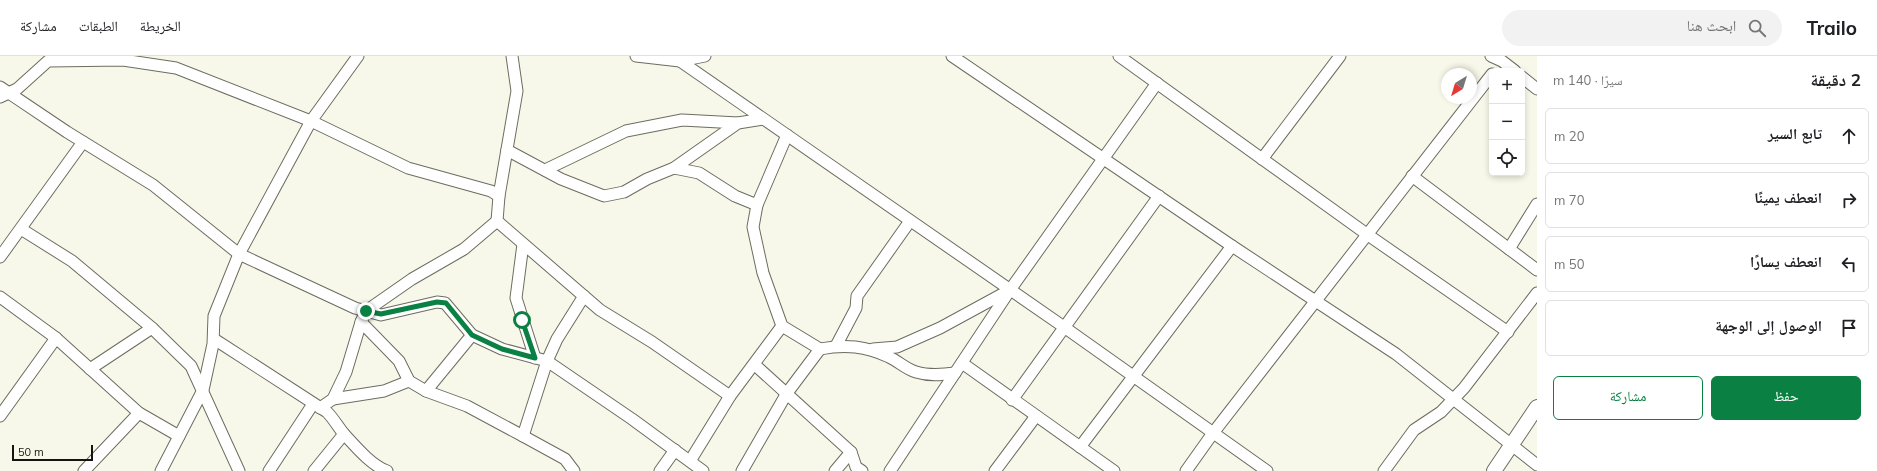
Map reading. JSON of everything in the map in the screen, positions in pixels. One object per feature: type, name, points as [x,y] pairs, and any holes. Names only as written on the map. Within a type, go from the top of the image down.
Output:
[{"type":"street","points":[[161,471],[202,390],[214,339],[214,316],[239,254],[311,120],[358,56]]},
{"type":"street","points":[[333,399],[346,372],[361,322],[366,311],[412,279],[464,249],[497,221],[499,196],[517,91],[512,56]]},
{"type":"street","points":[[636,56],[680,61],[705,56]]},
{"type":"street","points":[[952,56],[1232,246],[1401,358],[1537,465]]},
{"type":"street","points":[[1119,56],[1368,235],[1508,332]]},
{"type":"street","points":[[1262,159],[1340,56]]},
{"type":"street","points":[[1491,56],[1502,61],[1511,68]]},
{"type":"street","points":[[5,95],[17,89],[48,61],[123,60],[176,68],[311,120],[408,168],[490,191],[499,196]]},
{"type":"street","points":[[680,61],[1064,327],[1266,471]]},
{"type":"street","points":[[1496,68],[1502,61]]},
{"type":"street","points":[[1186,471],[1213,433],[1489,78]]},
{"type":"street","points":[[1525,79],[1537,89]]},
{"type":"street","points":[[890,471],[1010,290],[1157,83]]},
{"type":"street","points":[[0,87],[5,95],[153,185],[239,254],[355,308],[366,311],[381,314],[437,302],[446,303],[472,335],[502,349],[548,361],[703,471]]},
{"type":"street","points":[[545,170],[626,131],[682,120],[738,123],[763,119]]},
{"type":"street","points":[[508,150],[561,179],[604,196],[624,192],[647,179],[674,168],[738,123]]},
{"type":"street","points":[[787,135],[757,206],[753,227],[764,273],[782,326],[820,349],[836,346],[856,346],[889,357],[914,372],[934,376],[955,373]]},
{"type":"street","points":[[0,257],[83,142]]},
{"type":"street","points":[[674,168],[699,173],[735,196],[757,206]]},
{"type":"street","points":[[1412,176],[1537,270]]},
{"type":"street","points":[[1012,400],[1159,196]]},
{"type":"street","points":[[1509,249],[1537,204]]},
{"type":"street","points":[[497,221],[600,310],[652,342],[730,396]]},
{"type":"street","points":[[836,346],[856,308],[857,296],[910,221]]},
{"type":"street","points":[[21,229],[72,261],[152,328],[191,366],[239,471]]},
{"type":"street","points":[[523,244],[516,298],[535,358]]},
{"type":"street","points":[[1080,447],[1232,246]]},
{"type":"street","points":[[866,349],[898,347],[940,328],[1010,290]]},
{"type":"street","points":[[1384,471],[1414,430],[1441,412],[1453,400],[1508,332],[1537,293]]},
{"type":"street","points":[[523,436],[548,361],[558,339],[584,296]]},
{"type":"street","points":[[0,297],[56,338],[139,413],[178,436]]},
{"type":"street","points":[[361,322],[399,361],[409,381],[426,391],[467,406],[523,436],[566,460],[574,471]]},
{"type":"street","points":[[690,461],[730,396],[755,365],[782,326]]},
{"type":"street","points":[[90,369],[152,328]]},
{"type":"street","points":[[426,391],[472,335]]},
{"type":"street","points":[[0,416],[56,338]]},
{"type":"street","points":[[214,339],[317,406],[336,421],[344,434],[379,468],[387,471]]},
{"type":"street","points":[[742,471],[787,393],[820,349]]},
{"type":"street","points":[[962,363],[1012,400],[1114,471]]},
{"type":"street","points":[[755,365],[851,452],[856,467],[862,471]]},
{"type":"street","points":[[268,471],[317,406],[333,399],[384,391],[409,381]]},
{"type":"street","points":[[1494,471],[1537,407]]},
{"type":"street","points":[[84,471],[139,413]]},
{"type":"street","points":[[995,471],[1036,416]]},
{"type":"street","points":[[314,471],[344,434]]},
{"type":"street","points":[[660,471],[675,450]]},
{"type":"street","points":[[835,471],[851,452]]},
{"type":"route","points":[[366,311],[381,314],[437,302],[446,303],[472,335],[502,349],[535,358],[522,320]]}]
